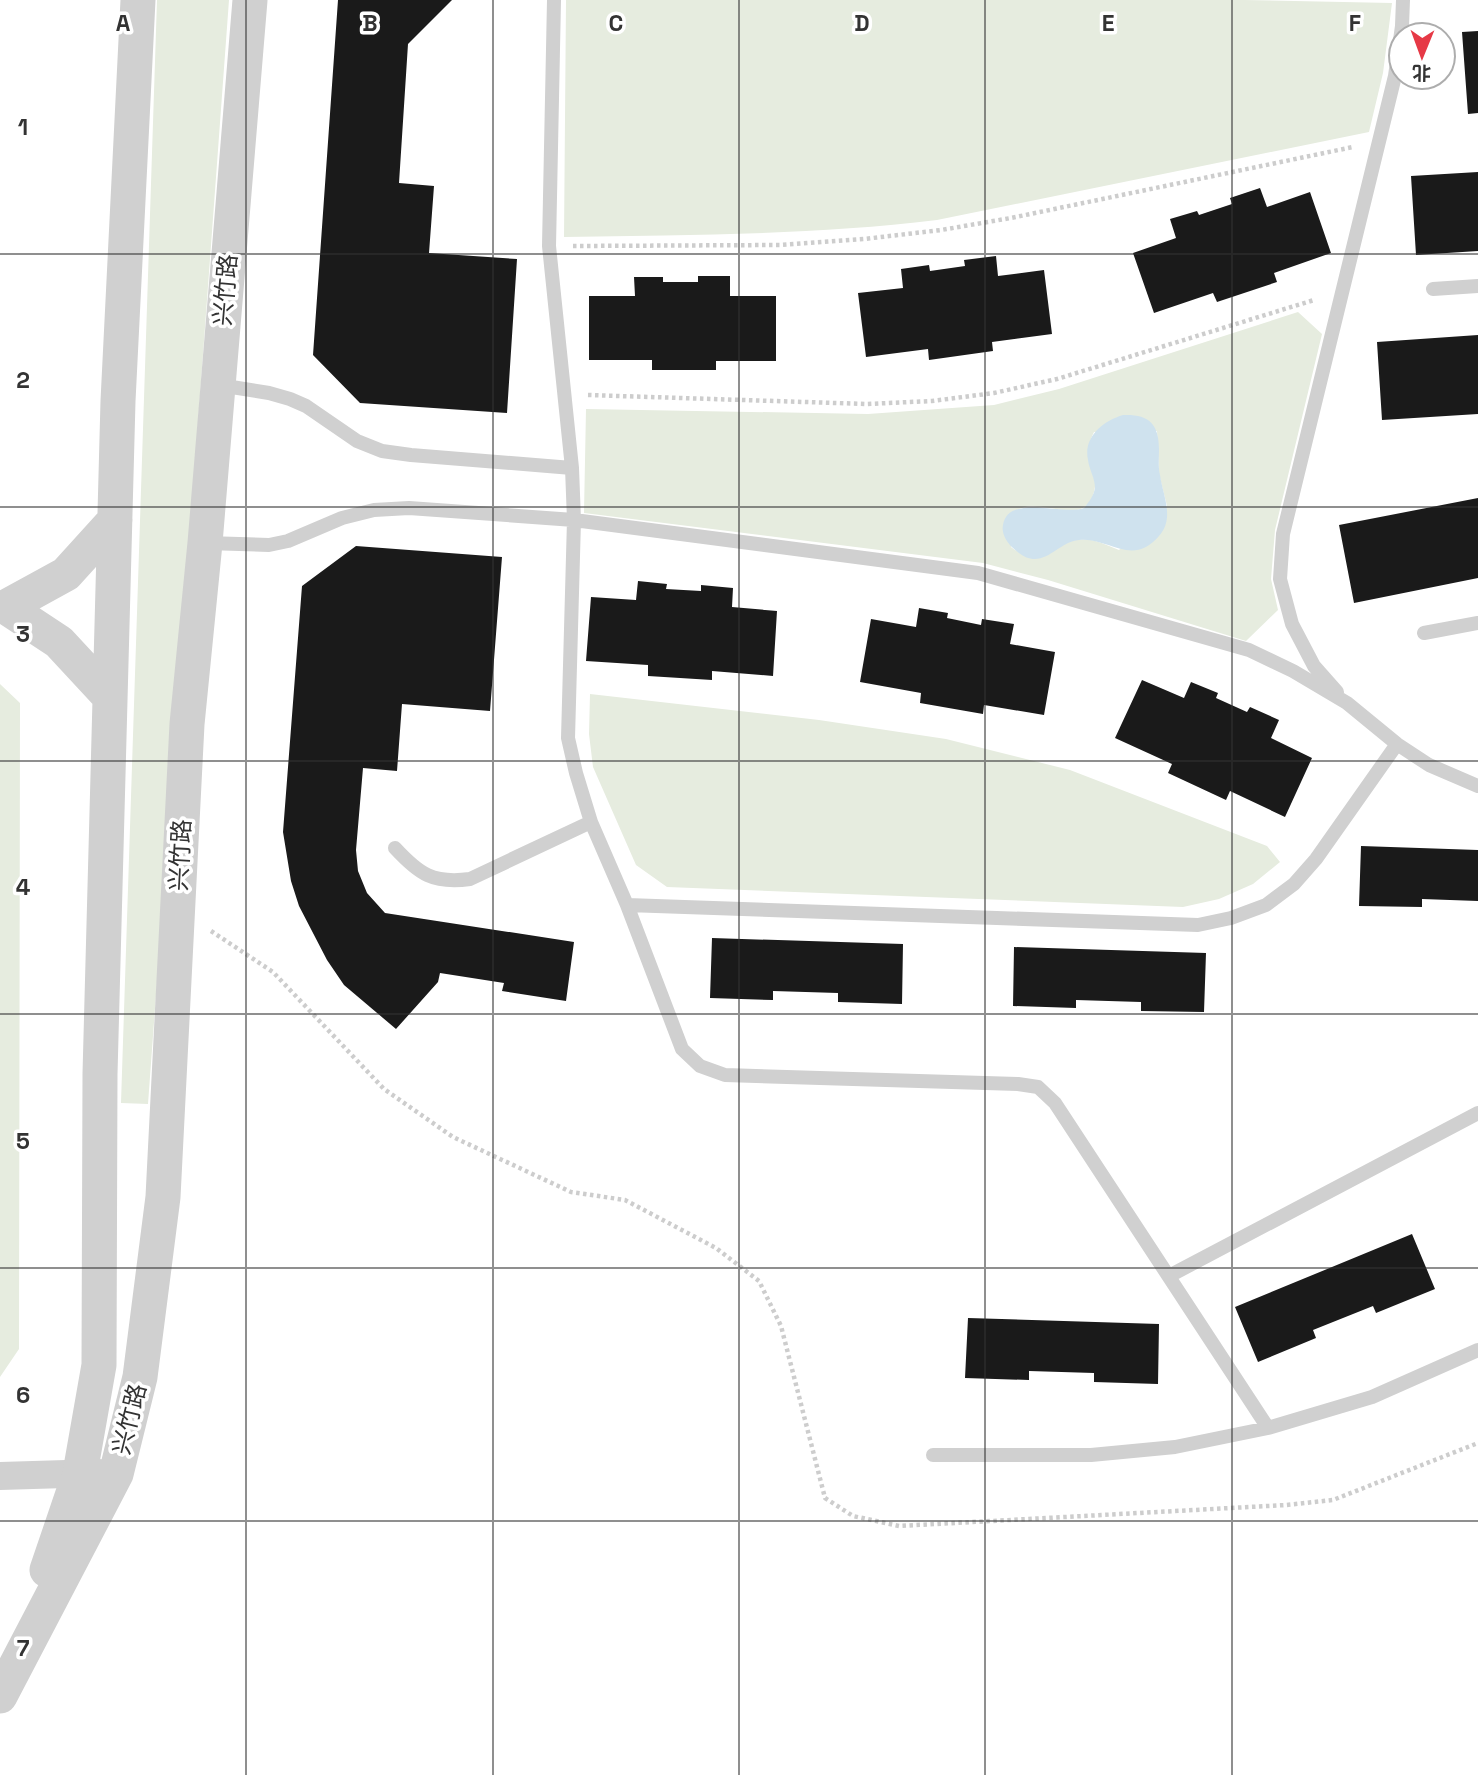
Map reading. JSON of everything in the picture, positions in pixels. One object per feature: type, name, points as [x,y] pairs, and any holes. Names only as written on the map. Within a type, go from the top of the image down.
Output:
[{"type":"street","name":"兴竹路","points":[[4,1690],[79,1473],[99,1365],[100,1074],[115,520],[138,0]]},
{"type":"street","name":"兴竹路","points":[[4,1690],[116,1474],[140,1377],[163,1197],[187,723],[205,543],[250,0]]},
{"type":"street","points":[[3,607],[66,574],[115,520]]},
{"type":"street","points":[[3,607],[60,642],[110,697]]},
{"type":"street","points":[[0,1476],[116,1474]]},
{"type":"lane","points":[[554,0],[550,246],[572,468],[574,520],[568,738],[591,822],[627,905],[682,1049],[700,1066],[725,1075],[1018,1084],[1038,1087],[1055,1103],[1268,1428]]},
{"type":"lane","points":[[1403,0],[1395,76],[1283,534],[1280,579],[1292,624],[1314,666],[1347,703],[1396,744],[1429,765],[1478,786]]},
{"type":"lane","points":[[1433,289],[1478,286]]},
{"type":"lane","points":[[218,384],[290,399],[306,406],[357,441],[382,451],[572,468]]},
{"type":"lane","points":[[205,543],[269,545],[289,541],[342,518],[374,510],[409,508],[574,520],[978,573],[1249,650],[1293,671],[1347,703]]},
{"type":"lane","points":[[1424,634],[1478,623]]},
{"type":"lane","points":[[627,905],[1198,925],[1231,918],[1266,905],[1294,884],[1316,859],[1396,744]]},
{"type":"lane","points":[[395,848],[414,869],[433,878],[452,882],[470,879],[591,822]]},
{"type":"lane","points":[[1169,1276],[1478,1113]]},
{"type":"lane","points":[[933,1455],[1091,1455],[1175,1447],[1268,1428],[1372,1397],[1478,1350]]},
{"type":"path","points":[[550,246],[780,245],[941,230],[1378,142]]},
{"type":"path","points":[[564,394],[867,404],[932,401],[994,393],[1057,379],[1342,291]]},
{"type":"path","points":[[177,909],[273,972],[384,1089],[453,1137],[571,1192],[625,1200],[716,1248],[759,1281],[781,1326],[825,1498],[853,1516],[899,1526],[1286,1505],[1332,1500],[1478,1443]]},
{"type":"shaded area","points":[[157,0],[229,0],[148,1104],[121,1103]]},
{"type":"shaded area","points":[[566,0],[1244,0],[1392,3],[1390,21],[1387,21],[1383,73],[1369,132],[937,220],[797,231],[564,237]]},
{"type":"shaded area","points":[[1298,312],[1322,334],[1275,530],[1271,579],[1278,610],[1246,641],[1048,580],[983,563],[584,513],[586,409],[868,414],[994,405],[1059,389]],"holes":[[[1157,431],[1159,474],[1167,506],[1119,550],[1082,539],[1036,556],[1029,556],[1011,547],[1011,513],[1031,506],[1076,510],[1084,508],[1090,502],[1095,484],[1089,457],[1090,441],[1094,432]]]},
{"type":"shaded area","points":[[0,684],[20,703],[19,1349],[0,1377]]},
{"type":"shaded area","points":[[590,694],[819,720],[946,739],[1070,770],[1267,846],[1280,862],[1253,884],[1219,899],[1183,907],[667,887],[636,865],[593,767],[589,734]]},
{"type":"water","points":[[1123,415],[1145,418],[1157,433],[1159,472],[1167,514],[1164,529],[1149,545],[1139,550],[1079,540],[1040,558],[1023,556],[1005,538],[1003,525],[1007,515],[1026,508],[1084,508],[1095,488],[1088,460],[1089,444],[1096,431],[1108,421]]},
{"type":"building","points":[[338,0],[452,0],[408,44],[399,183],[434,186],[429,253],[517,259],[507,413],[360,403],[313,355]]},
{"type":"building","points":[[1478,31],[1478,113],[1468,114],[1462,32]]},
{"type":"building","points":[[1478,172],[1478,251],[1416,255],[1411,176]]},
{"type":"building","points":[[1260,188],[1267,207],[1310,192],[1331,253],[1274,273],[1277,282],[1217,302],[1213,293],[1154,313],[1133,253],[1176,238],[1170,219],[1197,211],[1199,215],[1232,204],[1230,198]]},
{"type":"building","points":[[996,256],[998,276],[1044,270],[1052,334],[992,342],[993,351],[929,360],[928,349],[866,357],[858,293],[903,288],[901,269],[929,265],[930,271],[965,266],[964,260]]},
{"type":"building","points":[[698,276],[730,276],[730,296],[776,296],[776,361],[716,361],[716,370],[652,370],[652,360],[589,360],[589,296],[635,296],[634,277],[663,277],[663,282],[698,282]]},
{"type":"building","points":[[1478,335],[1478,414],[1382,420],[1377,342]]},
{"type":"building","points":[[1478,498],[1478,578],[1354,603],[1339,525]]},
{"type":"building","points":[[356,546],[502,557],[490,711],[402,704],[397,771],[363,768],[356,850],[358,871],[367,893],[385,913],[574,942],[566,1001],[502,991],[504,983],[440,973],[438,982],[396,1029],[344,985],[327,960],[299,906],[291,881],[283,832],[302,586]]},
{"type":"building","points":[[638,581],[667,584],[666,589],[701,591],[701,585],[733,588],[732,607],[777,611],[773,676],[712,671],[712,680],[648,676],[648,665],[586,661],[591,597],[636,600]]},
{"type":"building","points":[[919,608],[948,613],[947,618],[981,625],[982,619],[1014,624],[1010,644],[1055,652],[1044,715],[984,705],[983,714],[920,703],[921,693],[860,682],[871,619],[916,627]]},
{"type":"building","points":[[1142,680],[1184,698],[1191,682],[1218,693],[1216,698],[1247,712],[1250,707],[1279,720],[1271,738],[1312,758],[1285,817],[1230,791],[1226,800],[1168,773],[1172,764],[1115,738]]},
{"type":"building","points":[[1361,846],[1478,850],[1478,901],[1422,899],[1422,907],[1359,906]]},
{"type":"building","points":[[712,938],[903,944],[902,1004],[838,1002],[838,993],[773,991],[773,1000],[710,998]]},
{"type":"building","points":[[1014,947],[1206,953],[1204,1012],[1141,1011],[1141,1002],[1076,1000],[1076,1008],[1013,1006]]},
{"type":"building","points":[[1412,1234],[1435,1289],[1376,1313],[1373,1306],[1313,1330],[1316,1338],[1258,1362],[1235,1307]]},
{"type":"building","points":[[968,1318],[1159,1324],[1158,1384],[1094,1382],[1094,1373],[1029,1371],[1029,1380],[965,1378]]}]
